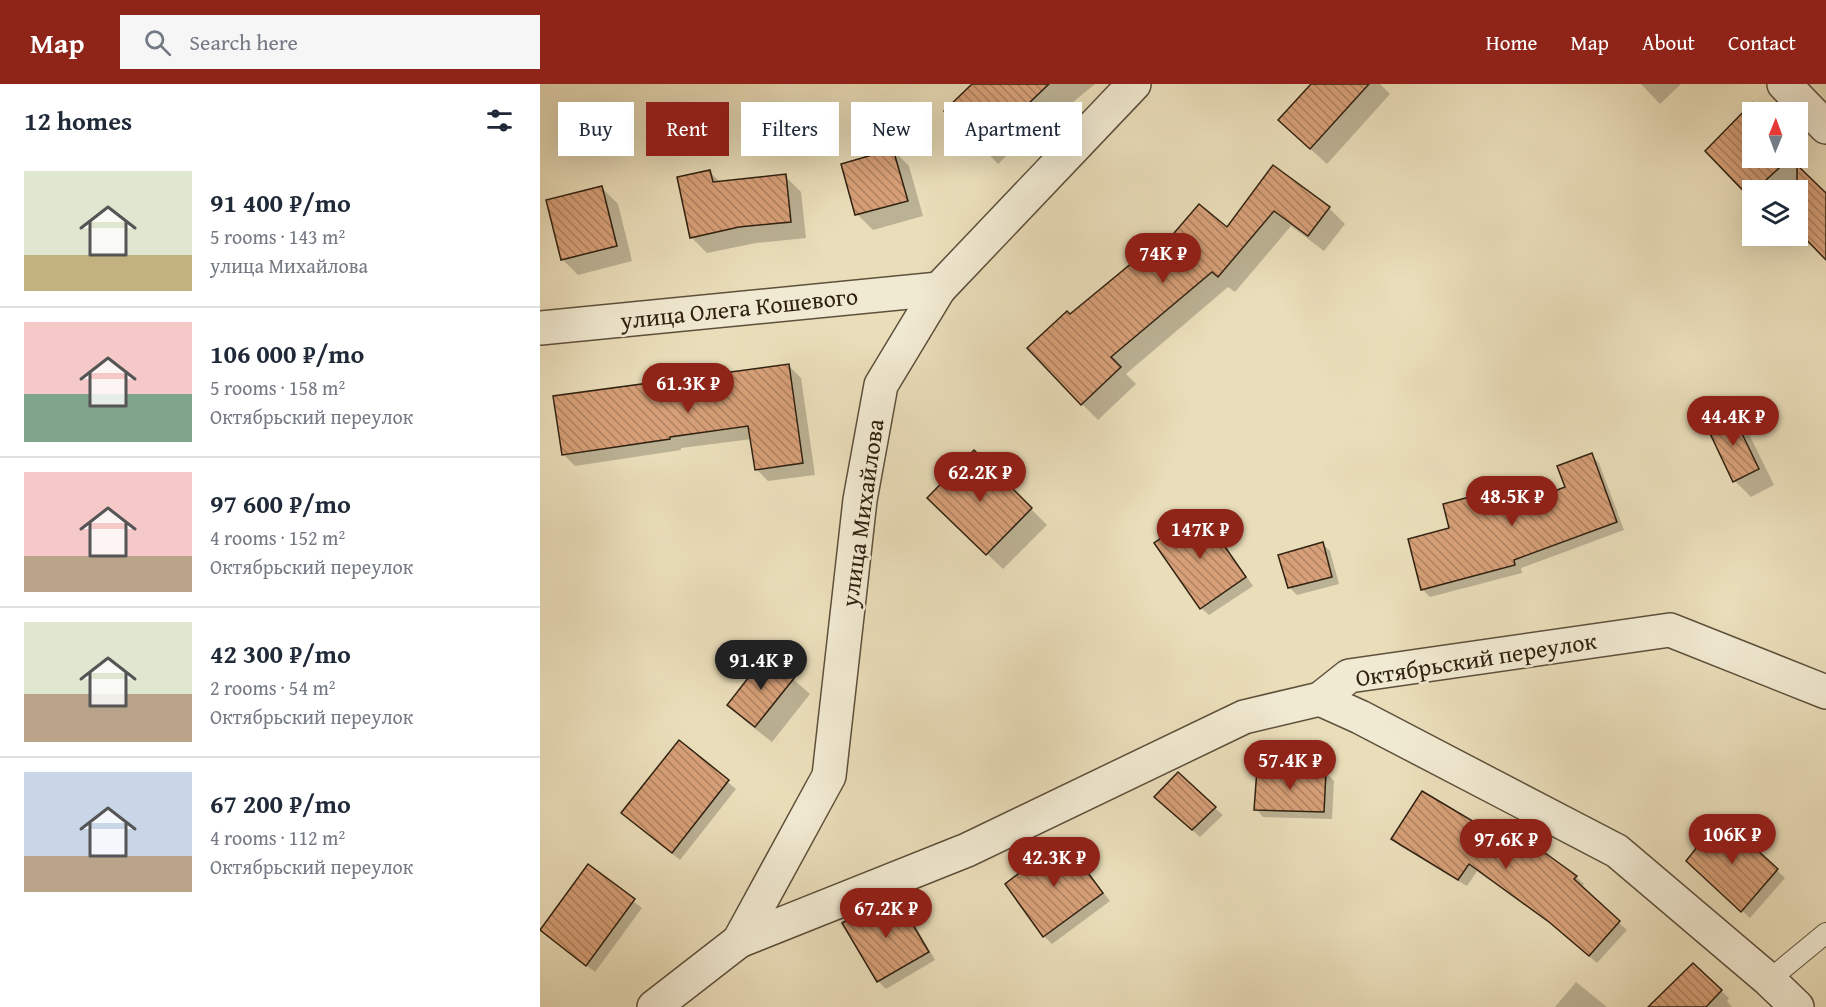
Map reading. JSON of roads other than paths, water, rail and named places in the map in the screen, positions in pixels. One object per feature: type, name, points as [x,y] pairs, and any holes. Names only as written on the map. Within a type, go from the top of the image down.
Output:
[{"type":"street","name":"улица Михайлова","points":[[654,1007],[739,941],[829,776],[860,500],[881,385],[939,289],[1134,84]]},
{"type":"street","points":[[1784,84],[1826,127]]},
{"type":"street","name":"улица Олега Кошевого","points":[[540,328],[939,289]]},
{"type":"street","name":"Октябрьский переулок","points":[[739,941],[966,850],[1244,717],[1320,699],[1349,676],[1670,630],[1826,692]]},
{"type":"street","points":[[1320,699],[1360,717],[1617,851],[1769,980],[1797,1007]]},
{"type":"lane","points":[[1769,980],[1826,933]]}]
